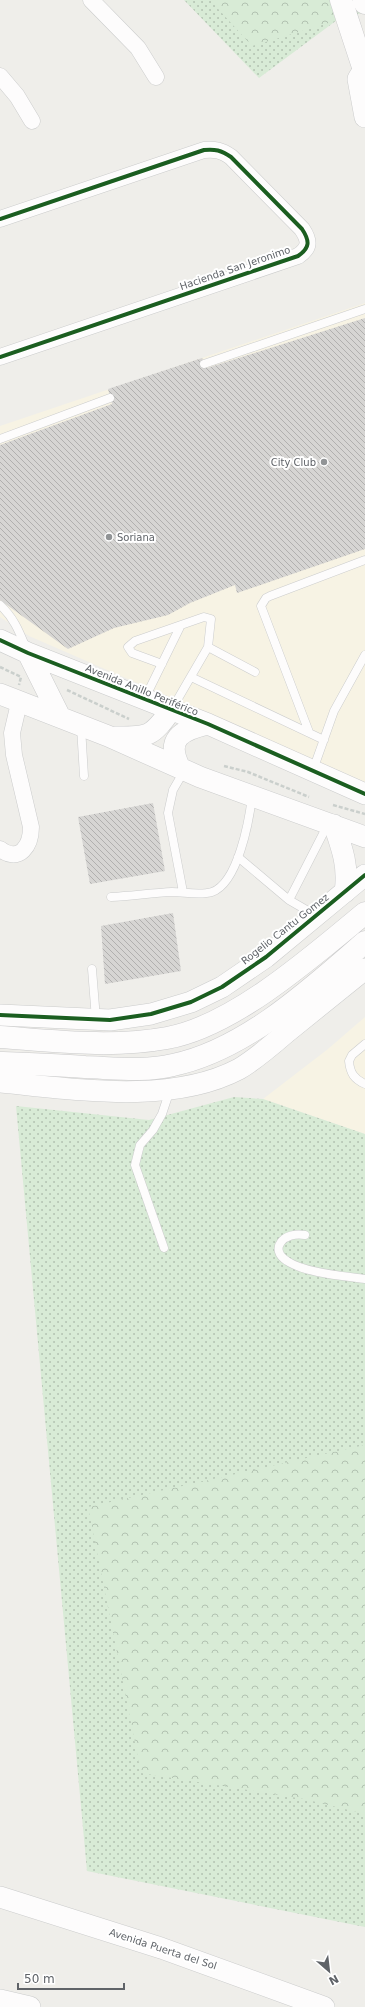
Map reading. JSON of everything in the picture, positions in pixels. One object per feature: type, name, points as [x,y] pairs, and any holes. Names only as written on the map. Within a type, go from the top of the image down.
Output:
[{"type":"main road","points":[[341,0],[364,71]]},
{"type":"main road","points":[[0,1037],[123,1043],[168,1038],[208,1025],[243,1005],[302,966],[365,912]]},
{"type":"main road","points":[[0,1063],[126,1069],[172,1066],[211,1054],[246,1035],[280,1012],[365,942]]},
{"type":"street","points":[[91,0],[138,48],[156,77]]},
{"type":"street","points":[[364,71],[358,80],[365,117]]},
{"type":"street","points":[[0,76],[17,96],[32,121]]},
{"type":"street","name":"Hacienda San Jeronimo","points":[[0,219],[204,150],[214,149],[223,151],[236,162],[302,229],[308,238],[309,245],[298,256],[0,357]]},
{"type":"street","name":"Avenida Anillo Periférico","points":[[0,640],[28,653],[208,724],[365,794]]},
{"type":"street","points":[[28,653],[60,717]]},
{"type":"street","points":[[0,694],[19,703],[108,736],[182,769],[252,797],[329,817],[365,837]]},
{"type":"street","points":[[0,849],[12,853],[20,853],[27,848],[31,838],[31,826],[14,756],[12,733],[19,703]]},
{"type":"street","points":[[108,736],[140,737],[149,734],[156,730],[171,710]]},
{"type":"street","points":[[182,769],[175,758],[173,748],[176,739],[183,732],[208,724]]},
{"type":"street","points":[[329,817],[346,863],[347,880],[345,892],[365,896]]},
{"type":"street","name":"Rogelio Cantu Gomez","points":[[0,1015],[110,1020],[151,1014],[191,1002],[222,987],[266,957],[365,875]]},
{"type":"street","points":[[0,1082],[74,1089],[151,1091],[170,1089],[210,1080],[239,1068],[263,1052],[365,969]]},
{"type":"street","name":"Avenida Puerta del Sol","points":[[0,1897],[161,1948],[324,2007]]},
{"type":"street","points":[[0,2000],[30,2007]]},
{"type":"lane","points":[[204,364],[365,309]]},
{"type":"lane","points":[[0,439],[110,398]]},
{"type":"lane","points":[[309,732],[262,606],[266,598],[270,596],[365,560]]},
{"type":"lane","points":[[0,605],[17,625],[28,653]]},
{"type":"lane","points":[[162,664],[132,653],[128,647],[135,641],[180,627],[204,617],[211,619],[208,647],[171,710]]},
{"type":"lane","points":[[144,699],[180,627]]},
{"type":"lane","points":[[208,647],[254,672]]},
{"type":"lane","points":[[313,770],[334,712],[365,655]]},
{"type":"lane","points":[[191,677],[324,740]]},
{"type":"lane","points":[[81,726],[84,776]]},
{"type":"lane","points":[[182,769],[173,790],[168,813],[183,892]]},
{"type":"lane","points":[[111,897],[183,892],[212,892],[222,886],[229,878],[238,857],[250,817],[252,797]]},
{"type":"lane","points":[[289,900],[329,817]]},
{"type":"lane","points":[[238,857],[289,900],[315,916]]},
{"type":"lane","points":[[92,969],[96,1019]]},
{"type":"lane","points":[[365,1044],[352,1055],[349,1061],[352,1075],[356,1080],[365,1084]]},
{"type":"lane","points":[[164,1248],[135,1165],[140,1146],[153,1130],[162,1114],[168,1100],[170,1089]]},
{"type":"lane","points":[[305,1235],[296,1233],[283,1239],[279,1246],[280,1254],[287,1261],[316,1272],[365,1279]]},
{"type":"path","points":[[60,687],[135,722]]},
{"type":"path","points":[[219,765],[248,772],[312,798]]},
{"type":"path","points":[[329,817],[365,814]]},
{"type":"shaded area","points":[[365,303],[365,782],[29,636],[0,617],[0,426]]},
{"type":"shaded area","points":[[365,1017],[365,1134],[263,1099],[328,1049]]},
{"type":"green space","points":[[184,0],[364,0],[259,78]]},
{"type":"green space","points":[[210,0],[365,0],[365,12],[252,46]]},
{"type":"green space","points":[[234,1097],[263,1099],[365,1134],[365,1927],[87,1871],[16,1106],[149,1120]]},
{"type":"green space","points":[[365,1445],[365,1814],[304,1799],[141,1773],[88,1507]]},
{"type":"building","points":[[365,318],[365,549],[237,593],[235,585],[190,603],[168,615],[114,628],[68,649],[0,600],[0,445],[112,404],[108,389],[202,358],[207,368]]},
{"type":"building","points":[[153,803],[165,871],[90,884],[78,817]]},
{"type":"building","points":[[173,913],[181,971],[105,984],[101,926]]},
{"type":"cycle path","points":[[0,219],[204,150],[215,150],[221,151],[231,157],[302,229],[308,244],[305,250],[298,256],[0,357]]},
{"type":"cycle path","points":[[0,640],[28,653],[208,724],[365,794]]},
{"type":"cycle path","points":[[0,1015],[110,1020],[151,1014],[191,1002],[222,987],[266,957],[365,875]]},
{"type":"place","name":"City Club","points":[[324,462]]},
{"type":"place","name":"Soriana","points":[[109,537]]}]
